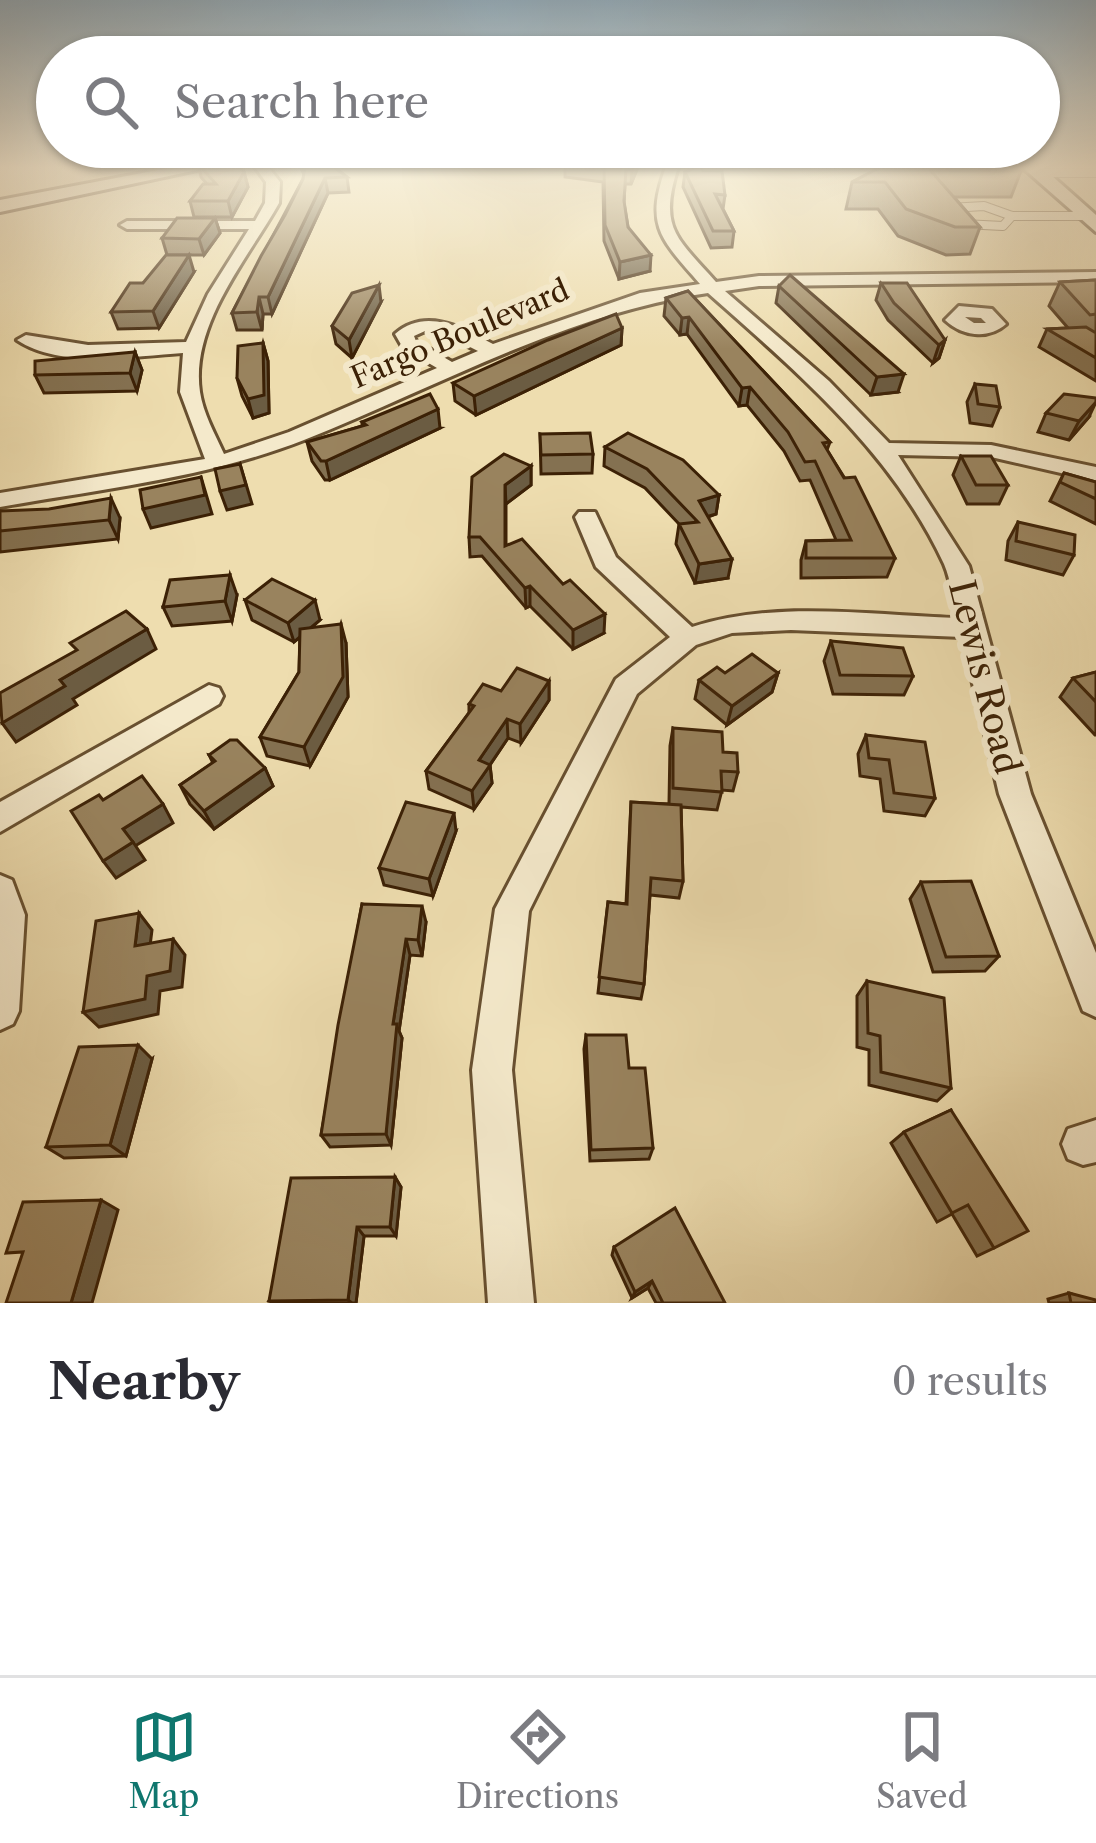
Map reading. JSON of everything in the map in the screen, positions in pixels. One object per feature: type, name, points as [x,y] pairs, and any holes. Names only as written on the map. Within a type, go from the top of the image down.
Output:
[{"type":"street","points":[[217,463],[190,391],[193,347],[206,316],[259,228]]},
{"type":"street","name":"Lewis Road","points":[[663,228],[710,286],[822,385],[884,449],[957,566],[1015,794],[1082,936],[1096,998]]},
{"type":"street","points":[[956,258],[980,302],[979,311]]},
{"type":"street","name":"Fargo Boulevard","points":[[0,500],[217,463],[296,436],[604,307],[710,286],[1096,277]]},
{"type":"street","points":[[451,369],[410,344],[404,334],[410,328],[434,325],[492,351]]},
{"type":"street","points":[[26,340],[56,350],[90,352],[193,347]]},
{"type":"street","points":[[884,449],[923,446],[1012,453],[1096,474]]},
{"type":"street","points":[[587,517],[604,561],[687,638]]},
{"type":"street","points":[[511,1303],[492,1070],[512,909],[626,687],[687,638],[731,624],[790,621],[973,628]]},
{"type":"street","points":[[0,818],[209,696]]},
{"type":"street","points":[[0,891],[8,915],[0,1011]]},
{"type":"building","points":[[170,228],[208,228],[199,239],[162,238]]},
{"type":"building","points":[[278,228],[301,228],[268,297],[259,297],[257,312],[232,313]]},
{"type":"building","points":[[606,228],[629,228],[651,255],[620,262]]},
{"type":"building","points":[[166,255],[189,255],[153,311],[111,312],[130,283],[143,283]]},
{"type":"building","points":[[790,275],[904,374],[877,377],[779,286]]},
{"type":"building","points":[[1096,280],[1096,314],[1090,315],[1060,282]]},
{"type":"building","points":[[881,283],[907,283],[945,340],[939,345],[894,303]]},
{"type":"building","points":[[379,285],[349,340],[332,326],[352,293]]},
{"type":"building","points":[[688,291],[830,442],[823,443],[844,478],[855,477],[895,558],[806,558],[806,541],[851,540],[815,461],[805,462],[788,432],[750,387],[742,388],[689,317],[682,318],[666,298]]},
{"type":"building","points":[[616,314],[622,328],[474,396],[453,383],[548,340]]},
{"type":"building","points":[[1086,327],[1096,333],[1096,358],[1047,329]]},
{"type":"building","points":[[263,343],[264,395],[248,399],[237,378],[238,346]]},
{"type":"building","points":[[135,352],[130,373],[35,375],[35,361]]},
{"type":"building","points":[[975,384],[996,386],[1000,407],[978,404]]},
{"type":"building","points":[[430,394],[438,409],[326,461],[307,442],[366,425],[362,422]]},
{"type":"building","points":[[1064,394],[1096,398],[1096,402],[1079,421],[1046,413]]},
{"type":"building","points":[[590,433],[593,454],[541,455],[540,434]]},
{"type":"building","points":[[628,433],[683,460],[719,495],[699,501],[732,559],[699,564],[679,524],[698,522],[647,469],[605,447]]},
{"type":"building","points":[[504,454],[531,466],[505,485],[505,546],[522,539],[563,584],[570,580],[605,614],[573,630],[530,586],[525,588],[480,537],[469,537],[472,477]]},
{"type":"building","points":[[961,456],[991,456],[1008,485],[976,485]]},
{"type":"building","points":[[240,464],[246,485],[220,491],[215,469]]},
{"type":"building","points":[[1064,473],[1096,482],[1096,499],[1060,482]]},
{"type":"building","points":[[201,477],[205,495],[143,509],[140,490]]},
{"type":"building","points":[[111,498],[109,520],[0,531],[0,511],[49,509]]},
{"type":"building","points":[[1018,522],[1075,535],[1074,555],[1016,541]]},
{"type":"building","points":[[230,575],[225,601],[163,607],[170,580]]},
{"type":"building","points":[[272,579],[315,600],[288,623],[245,600]]},
{"type":"building","points":[[126,611],[147,629],[60,680],[65,686],[2,723],[0,693],[77,650],[70,643]]},
{"type":"building","points":[[341,624],[343,677],[304,747],[260,737],[299,672],[300,629]]},
{"type":"building","points":[[831,641],[903,648],[913,676],[840,675]]},
{"type":"building","points":[[752,654],[778,673],[732,706],[699,680],[717,667],[725,673]]},
{"type":"building","points":[[517,668],[549,681],[520,724],[507,719],[479,760],[490,765],[472,791],[426,771],[474,706],[469,704],[483,684],[501,691]]},
{"type":"building","points":[[1096,672],[1096,702],[1073,678]]},
{"type":"building","points":[[673,728],[722,732],[723,752],[737,753],[738,772],[721,771],[722,792],[673,788]]},
{"type":"building","points":[[866,735],[925,742],[935,798],[894,793],[889,760],[869,758]]},
{"type":"building","points":[[237,740],[265,768],[204,811],[180,785],[215,761],[209,755]]},
{"type":"building","points":[[142,776],[163,804],[123,829],[133,842],[103,861],[71,811],[99,795],[103,800]]},
{"type":"building","points":[[406,802],[454,813],[429,879],[379,868]]},
{"type":"building","points":[[631,802],[681,805],[683,881],[651,878],[644,984],[599,977],[608,902],[627,904]]},
{"type":"building","points":[[971,881],[999,956],[946,957],[921,882]]},
{"type":"building","points":[[362,904],[422,906],[418,940],[406,939],[393,1024],[397,1024],[386,1134],[321,1135],[338,1025]]},
{"type":"building","points":[[139,913],[135,946],[173,939],[170,971],[147,976],[145,999],[83,1012],[96,921]]},
{"type":"building","points":[[867,981],[944,998],[951,1088],[881,1072],[880,1036],[868,1033]]},
{"type":"building","points":[[586,1035],[626,1035],[629,1068],[645,1068],[653,1148],[591,1150]]},
{"type":"building","points":[[138,1045],[110,1145],[46,1147],[79,1047]]},
{"type":"building","points":[[951,1110],[1028,1231],[994,1248],[968,1205],[952,1213],[904,1132]]},
{"type":"building","points":[[395,1177],[390,1227],[357,1227],[348,1300],[269,1301],[291,1178]]},
{"type":"building","points":[[101,1200],[71,1303],[6,1303],[23,1252],[6,1253],[23,1202]]},
{"type":"building","points":[[675,1208],[725,1303],[663,1303],[652,1281],[635,1292],[614,1247]]},
{"type":"building","points":[[1069,1293],[1096,1300],[1096,1303],[1071,1303]]}]
